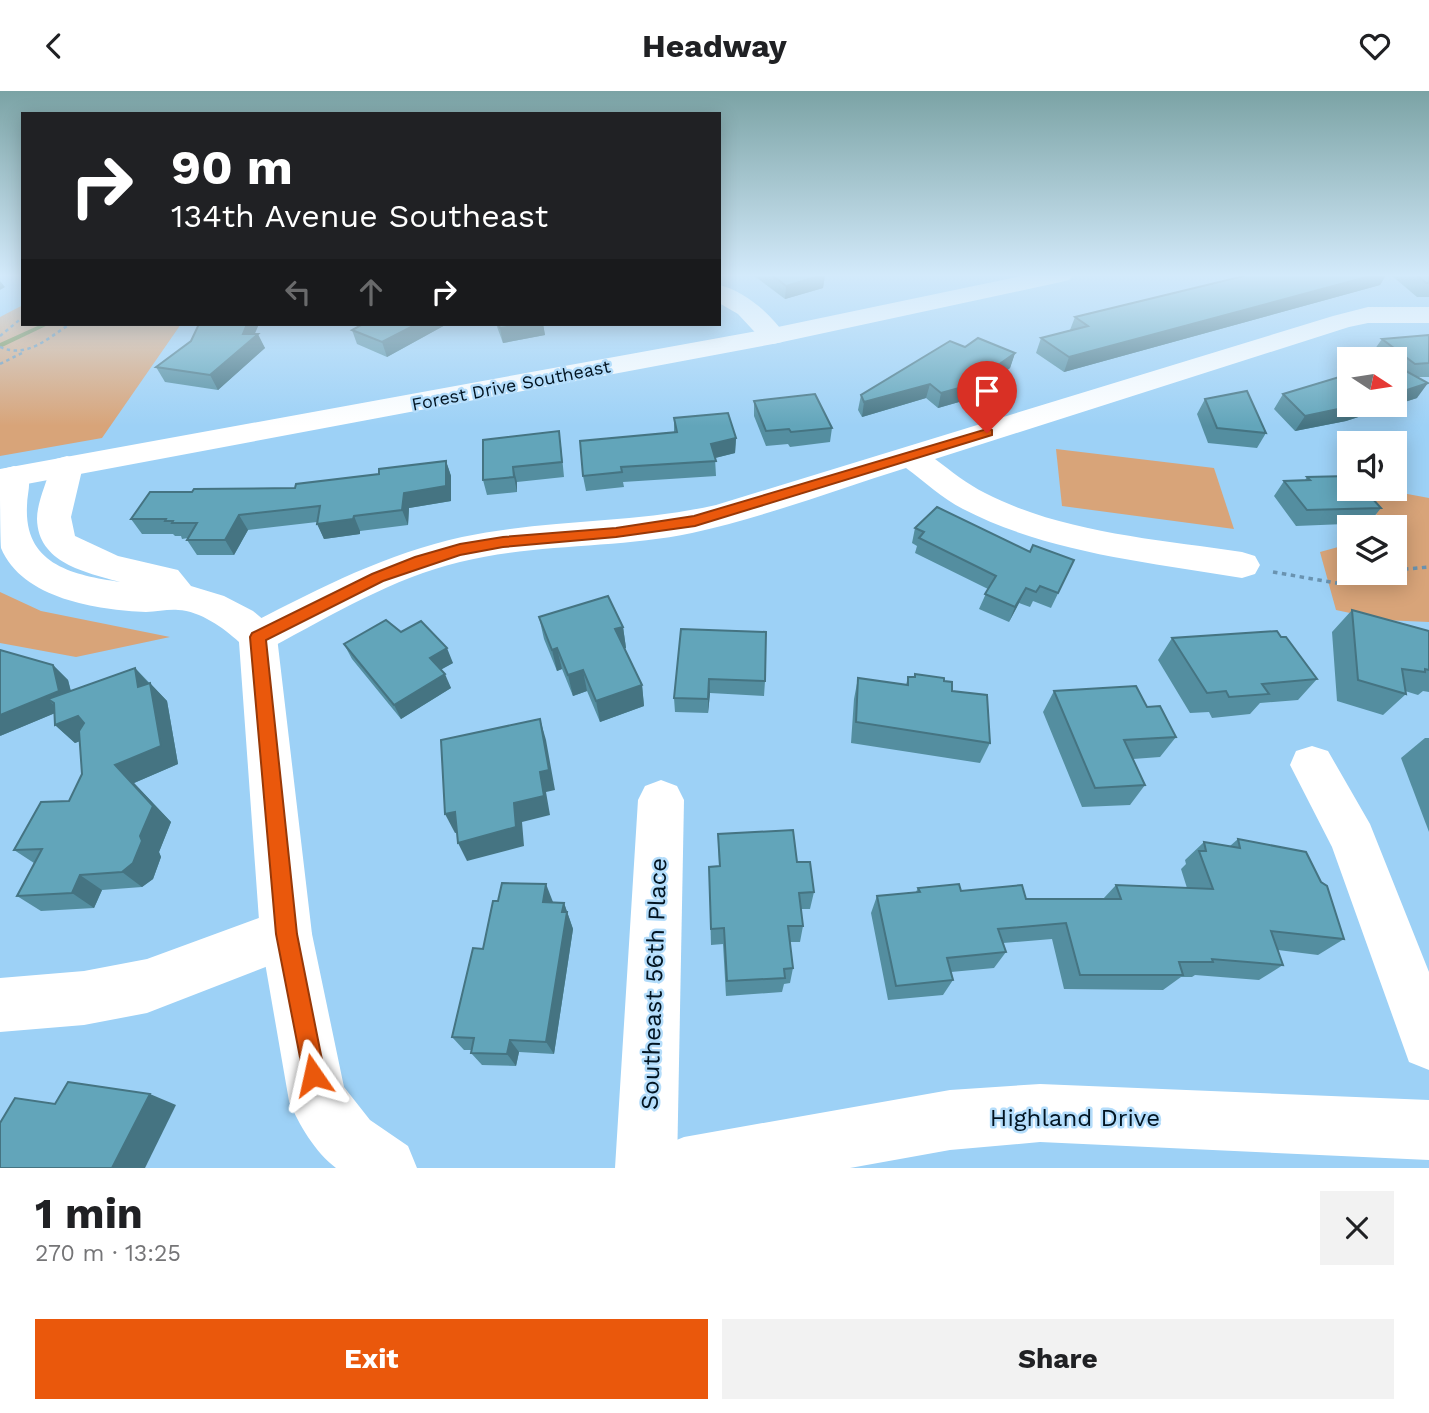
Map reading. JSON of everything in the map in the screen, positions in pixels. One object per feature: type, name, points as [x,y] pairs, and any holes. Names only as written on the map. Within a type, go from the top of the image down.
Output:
[{"type":"street","points":[[763,325],[773,336]]},
{"type":"street","name":"Forest Drive Southeast","points":[[7,477],[820,325]]},
{"type":"street","points":[[258,637],[377,577],[460,549],[503,542],[616,533],[695,521],[911,457],[1328,325]]},
{"type":"street","points":[[911,457],[971,500],[1024,521],[1073,535],[1242,565]]},
{"type":"street","points":[[67,466],[54,517],[59,542],[79,556],[103,566],[165,579],[178,596]]},
{"type":"street","points":[[7,477],[10,514],[21,552],[32,569],[55,582],[80,589],[148,601],[178,596],[200,602],[239,618],[258,637],[286,934],[318,1101],[349,1141],[386,1168]]},
{"type":"street","points":[[1312,765],[1353,840],[1429,1042]]},
{"type":"street","name":"Southeast 56th Place","points":[[646,1168],[661,800]]},
{"type":"street","points":[[0,1006],[84,998],[147,986],[286,934]]},
{"type":"street","name":"Highland Drive","points":[[684,1168],[950,1120],[1040,1113],[1429,1130]]},
{"type":"path","points":[[0,364],[28,351],[67,326]]},
{"type":"path","points":[[0,347],[6,351],[28,351]]},
{"type":"path","points":[[1242,565],[1337,583]]},
{"type":"path","points":[[1407,569],[1429,567]]},
{"type":"shaded area","points":[[0,325],[180,326],[102,438],[0,456]]},
{"type":"shaded area","points":[[1056,449],[1214,468],[1234,529],[1062,506]]},
{"type":"shaded area","points":[[1407,494],[1429,498],[1429,622],[1383,620],[1336,610],[1320,552],[1337,547],[1337,585],[1407,585],[1407,515],[1376,515],[1376,501],[1407,501]]},
{"type":"shaded area","points":[[0,592],[41,611],[170,637],[76,657],[0,643]]},
{"type":"building","points":[[1187,325],[1069,357],[1041,338],[1088,326]]},
{"type":"building","points":[[198,326],[246,326],[243,334],[258,334],[210,375],[156,367],[191,341]]},
{"type":"building","points":[[359,326],[413,326],[382,342],[352,330]]},
{"type":"building","points":[[1429,335],[1429,363],[1415,364],[1407,358],[1407,347],[1393,347],[1382,339]]},
{"type":"building","points":[[978,338],[1015,353],[970,385],[941,393],[930,384],[864,402],[861,395],[950,341],[965,347]]},
{"type":"building","points":[[1407,372],[1428,383],[1407,390]]},
{"type":"building","points":[[1337,378],[1337,409],[1305,416],[1283,394]]},
{"type":"building","points":[[1247,391],[1266,433],[1217,428],[1205,399]]},
{"type":"building","points":[[815,394],[832,428],[791,432],[789,429],[766,431],[754,401]]},
{"type":"building","points":[[728,413],[736,438],[711,444],[716,461],[621,467],[622,472],[583,476],[580,441],[677,432],[674,418]]},
{"type":"building","points":[[559,431],[562,462],[513,467],[514,477],[483,480],[483,440]]},
{"type":"building","points":[[446,461],[446,486],[404,493],[402,510],[317,524],[320,506],[239,515],[225,540],[187,540],[197,523],[172,523],[173,521],[165,521],[166,519],[131,519],[150,492],[295,488],[296,484],[379,474],[379,469]]},
{"type":"building","points":[[1337,476],[1337,501],[1375,501],[1381,508],[1307,510],[1284,481],[1310,480],[1307,477]]},
{"type":"building","points":[[937,507],[1030,552],[1033,545],[1074,560],[1058,593],[1040,586],[1036,592],[1026,588],[1015,607],[985,594],[996,576],[919,538],[924,532],[915,528]]},
{"type":"building","points":[[608,596],[623,627],[615,629],[642,685],[596,701],[583,670],[568,675],[557,648],[552,650],[539,617]]},
{"type":"building","points":[[1352,610],[1429,631],[1429,670],[1425,669],[1425,672],[1402,669],[1406,694],[1358,680]]},
{"type":"building","points":[[386,620],[401,632],[421,621],[447,648],[430,658],[445,674],[394,705],[344,644]]},
{"type":"building","points":[[681,629],[766,632],[765,681],[709,679],[708,699],[674,698]]},
{"type":"building","points":[[1277,631],[1281,637],[1286,637],[1317,679],[1262,684],[1269,694],[1229,697],[1226,691],[1207,693],[1172,638]]},
{"type":"building","points":[[0,650],[53,665],[59,691],[0,715]]},
{"type":"building","points":[[135,668],[138,687],[150,683],[161,746],[115,765],[153,806],[140,836],[142,841],[133,863],[122,872],[80,875],[72,893],[17,896],[42,849],[14,850],[41,802],[69,801],[82,774],[79,731],[84,723],[78,716],[55,725],[54,703],[48,699]]},
{"type":"building","points":[[915,674],[944,678],[944,681],[952,682],[952,691],[987,695],[990,743],[856,722],[858,678],[908,685],[908,677],[915,677]]},
{"type":"building","points":[[1136,686],[1147,707],[1160,706],[1176,737],[1124,740],[1145,785],[1095,788],[1054,691]]},
{"type":"building","points":[[540,719],[549,770],[540,772],[544,796],[514,803],[516,827],[458,843],[455,812],[445,814],[441,740]]},
{"type":"building","points":[[793,830],[797,862],[810,862],[814,892],[799,893],[803,926],[788,926],[793,968],[784,969],[785,978],[727,981],[724,928],[711,929],[709,867],[720,866],[718,834]]},
{"type":"building","points":[[1238,839],[1306,852],[1321,882],[1327,886],[1344,939],[1271,931],[1283,965],[1212,959],[1213,962],[1179,962],[1183,975],[1080,975],[1066,923],[998,929],[1006,952],[947,958],[953,980],[896,986],[877,896],[920,892],[918,888],[959,884],[961,891],[1022,885],[1026,899],[1121,899],[1116,885],[1213,889],[1199,851],[1206,851],[1204,842],[1240,848]]},
{"type":"building","points":[[502,883],[546,884],[543,902],[564,903],[562,912],[567,912],[546,1042],[510,1040],[507,1054],[471,1053],[474,1038],[452,1037],[473,948],[483,949],[493,901],[498,901]]},
{"type":"building","points":[[68,1082],[150,1094],[112,1168],[0,1168],[0,1123],[15,1098],[55,1104]]},
{"type":"waterway","points":[[0,346],[43,326]]},
{"type":"route","points":[[313,1075],[286,934],[258,637],[377,577],[460,549],[503,542],[616,533],[695,521],[987,433]]}]
